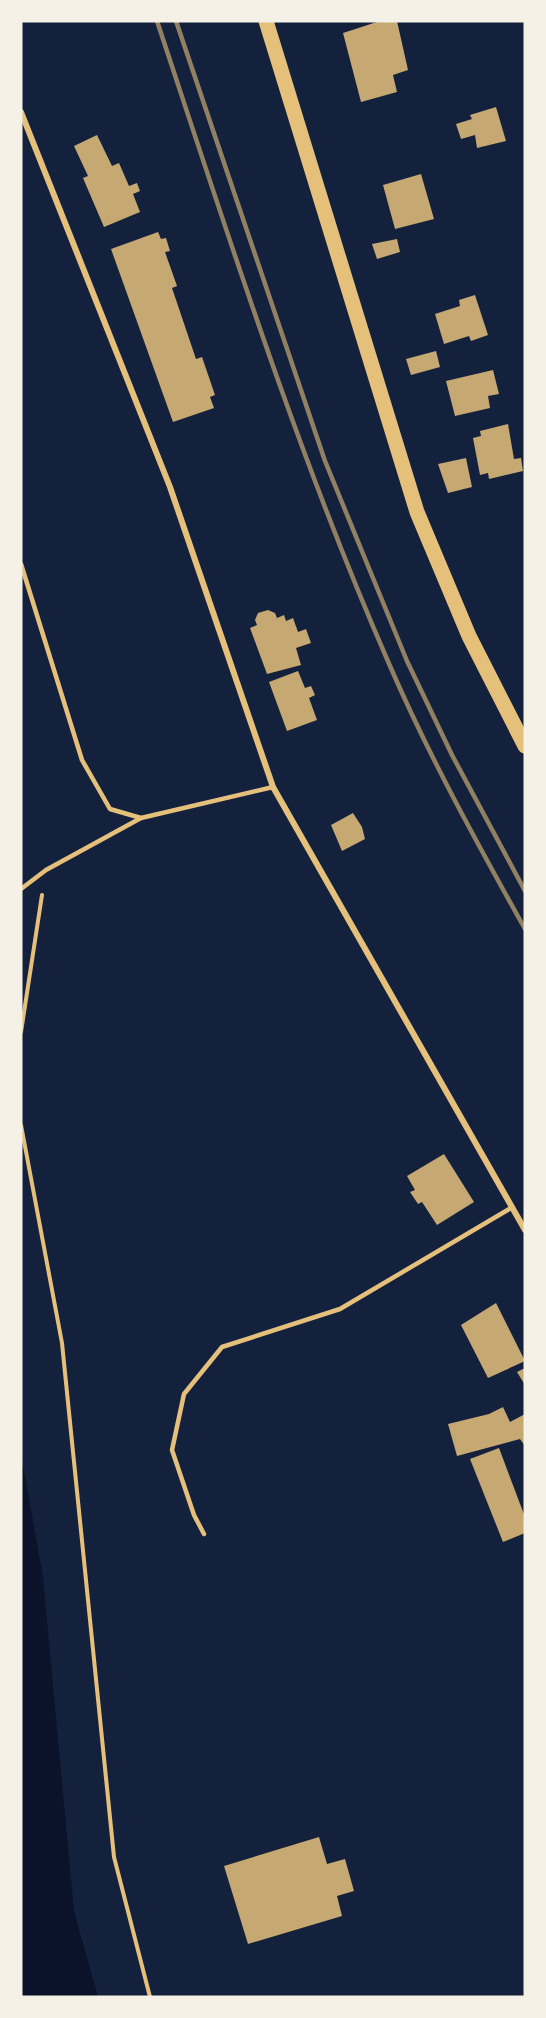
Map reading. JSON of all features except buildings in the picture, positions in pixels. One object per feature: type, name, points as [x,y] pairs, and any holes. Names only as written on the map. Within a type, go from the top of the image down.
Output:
[{"type":"main road","points":[[266,21],[417,512],[469,636],[525,746]]},
{"type":"street","points":[[21,112],[170,487],[273,787],[525,1230]]},
{"type":"lane","points":[[21,564],[82,759],[110,809],[141,818]]},
{"type":"lane","points":[[21,889],[46,870],[141,818],[273,787]]},
{"type":"lane","points":[[204,1534],[194,1515],[172,1450],[184,1394],[222,1347],[340,1309],[512,1208]]},
{"type":"path","points":[[21,1032],[46,870]]},
{"type":"path","points":[[21,1125],[62,1343],[114,1857],[150,1997]]},
{"type":"water","points":[[21,1454],[43,1577],[74,1911],[98,1997],[21,1997]]},
{"type":"railway","points":[[157,21],[266,346],[357,587],[390,666],[437,766],[525,929]]},
{"type":"railway","points":[[176,21],[325,461],[407,661],[452,755],[525,891]]}]
